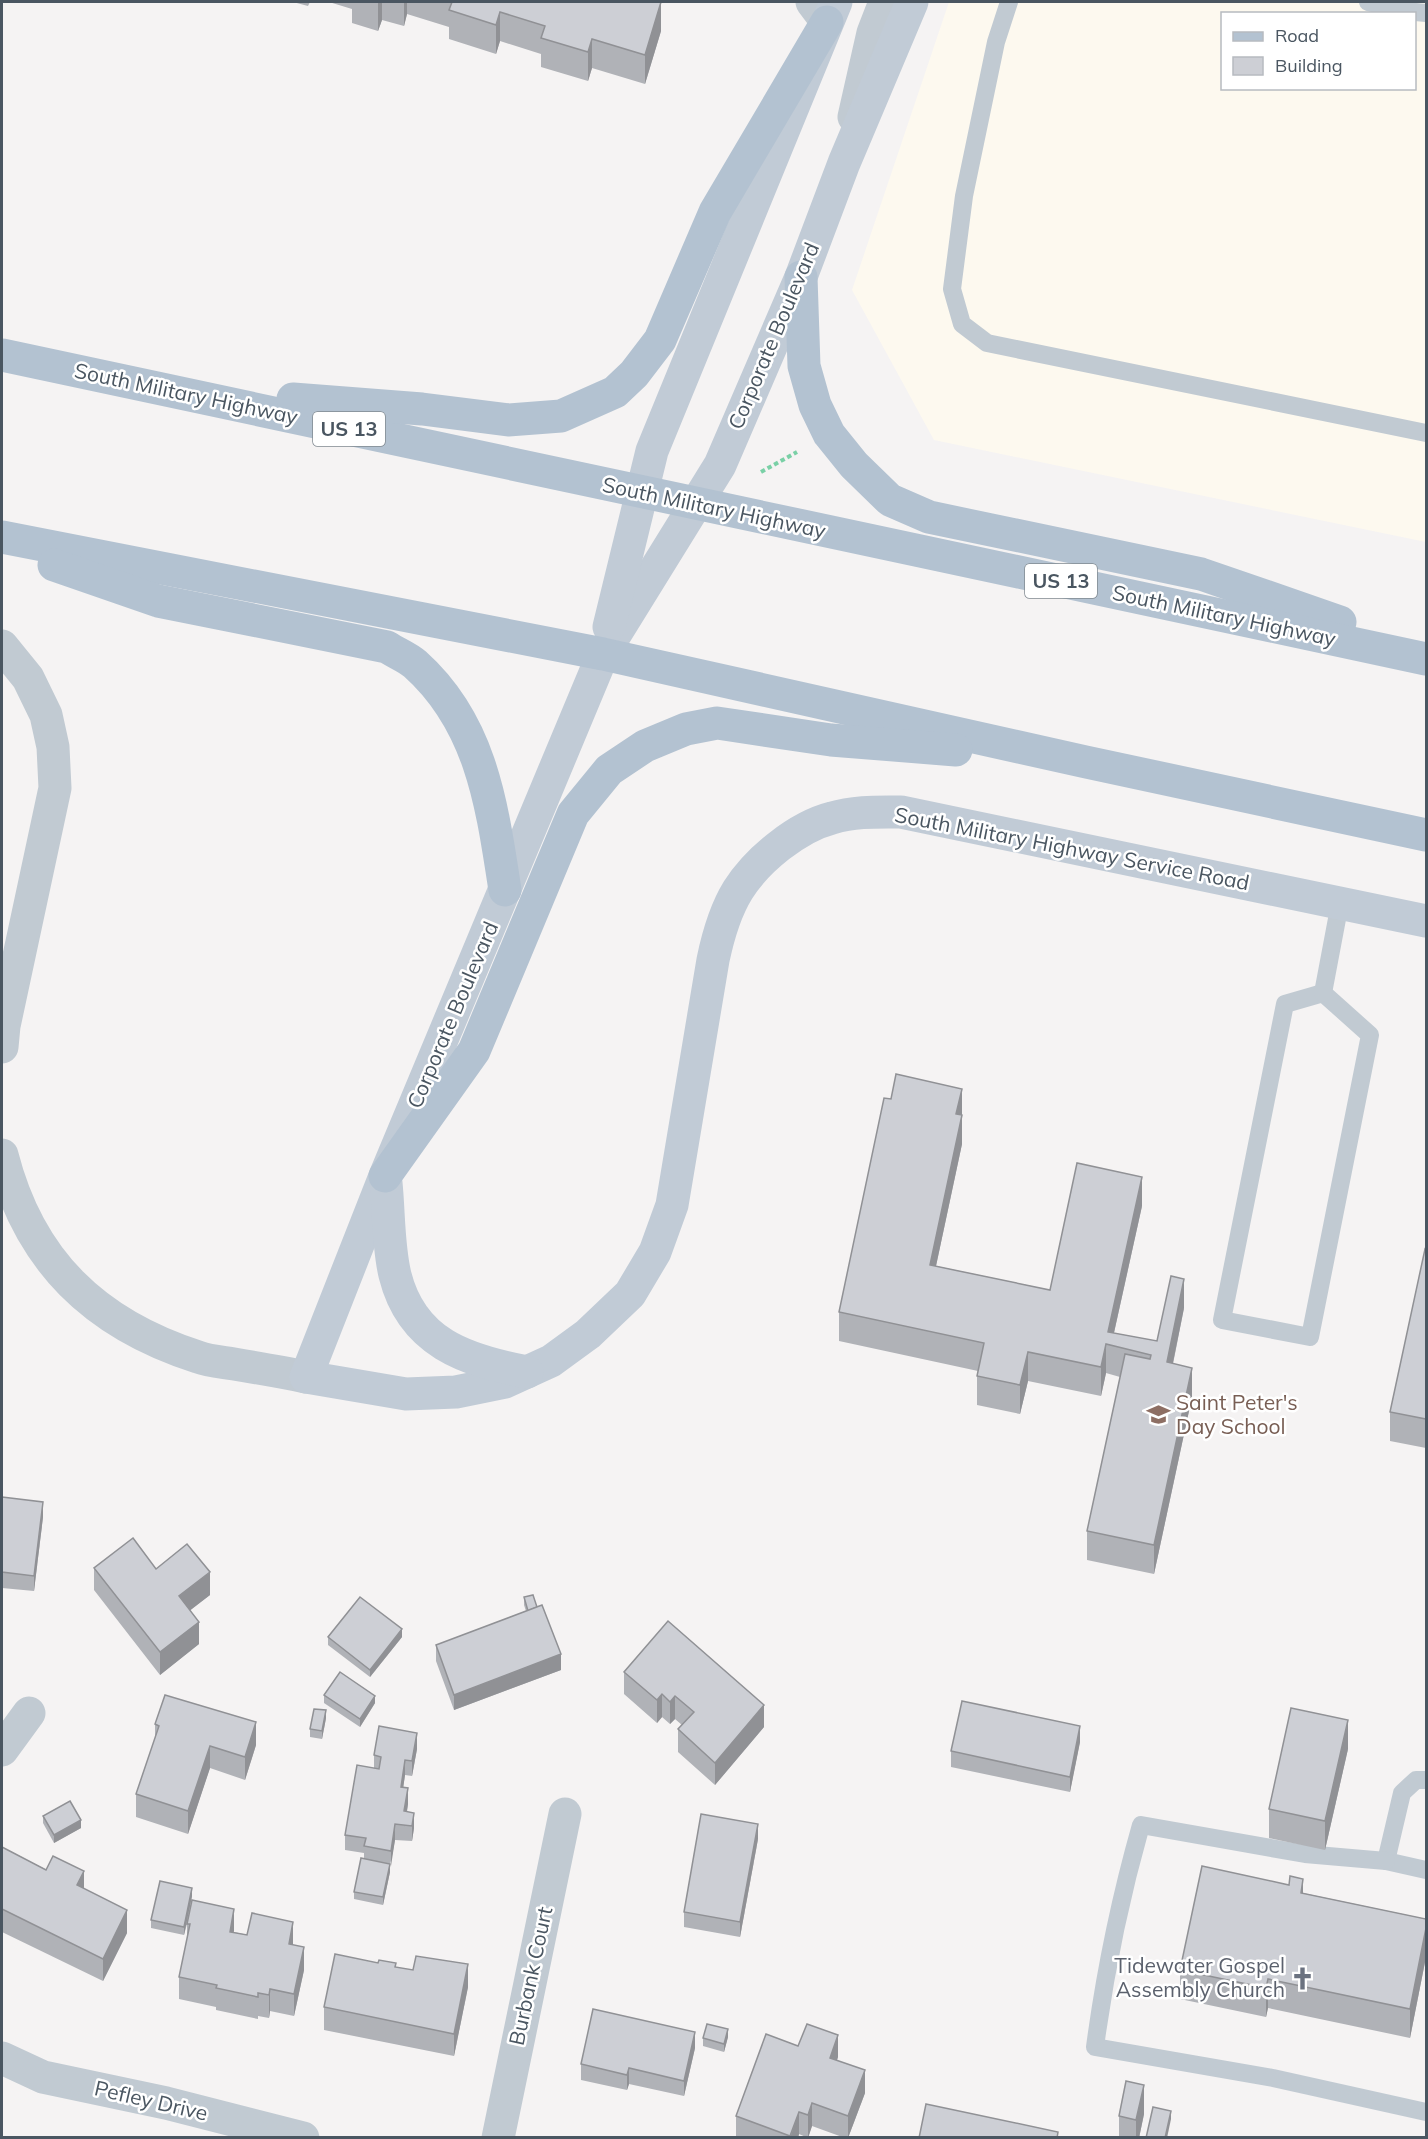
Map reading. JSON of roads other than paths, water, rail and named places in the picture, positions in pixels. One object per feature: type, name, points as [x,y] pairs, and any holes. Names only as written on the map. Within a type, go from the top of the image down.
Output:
[{"type":"main road","points":[[174,391],[422,409],[508,420],[561,416],[615,392],[634,374],[660,340],[715,212],[825,8]]},
{"type":"main road","points":[[801,277],[804,366],[815,405],[835,442],[854,465],[890,500],[929,517],[1201,574],[1426,652]]},
{"type":"main road","name":"South Military Highway","points":[[2,355],[1426,659]]},
{"type":"main road","points":[[2,537],[603,654],[1426,835]]},
{"type":"main road","points":[[2,546],[158,601],[387,647],[414,663],[439,691],[463,725],[481,765],[493,809],[505,890]]},
{"type":"main road","points":[[385,1176],[474,1051],[573,814],[609,770],[645,746],[686,729],[717,723],[831,740],[1086,762]]},
{"type":"street","points":[[844,163],[873,33],[885,2]]},
{"type":"street","name":"Corporate Boulevard","points":[[603,654],[720,465],[801,277],[844,163],[912,2]]},
{"type":"street","name":"Corporate Boulevard","points":[[306,1377],[385,1176],[603,654],[651,451],[825,8]]},
{"type":"street","points":[[2,646],[28,678],[46,715],[53,747],[55,789],[4,1026],[2,1047]]},
{"type":"street","name":"South Military Highway Service Road","points":[[2,1155],[10,1188],[32,1234],[62,1275],[98,1308],[141,1335],[200,1358],[406,1394],[456,1392],[505,1382],[551,1361],[588,1334],[630,1294],[655,1252],[672,1205],[712,960],[719,933],[738,891],[758,865],[794,835],[831,818],[865,812],[901,812],[1426,921]]},
{"type":"street","points":[[385,1176],[395,1275],[405,1303],[423,1330],[449,1349],[489,1365],[527,1372]]},
{"type":"street","points":[[2,1750],[29,1713]]},
{"type":"street","name":"Burbank Court","points":[[498,2138],[565,1814]]},
{"type":"street","name":"Pefley Drive","points":[[2,2058],[43,2077],[166,2103],[303,2138]]},
{"type":"lane","points":[[1009,2],[996,42],[964,195],[952,289],[962,324],[987,343],[1426,433]]},
{"type":"lane","points":[[1368,2],[1426,13]]},
{"type":"lane","points":[[1323,993],[1340,903]]},
{"type":"lane","points":[[1323,993],[1370,1035],[1310,1337],[1222,1320],[1285,1004],[1323,993]]},
{"type":"lane","points":[[1386,1862],[1402,1793],[1416,1780],[1426,1780]]},
{"type":"lane","points":[[1426,1870],[1386,1862],[1305,1854],[1141,1825],[1121,1896],[1103,1986],[1095,2047],[1273,2078],[1426,2112]]},
{"type":"place","name":"Saint Peter's Day School","points":[[1158,1415]]},
{"type":"place","name":"Tidewater Gospel Assembly Church","points":[[1303,1978]]}]
